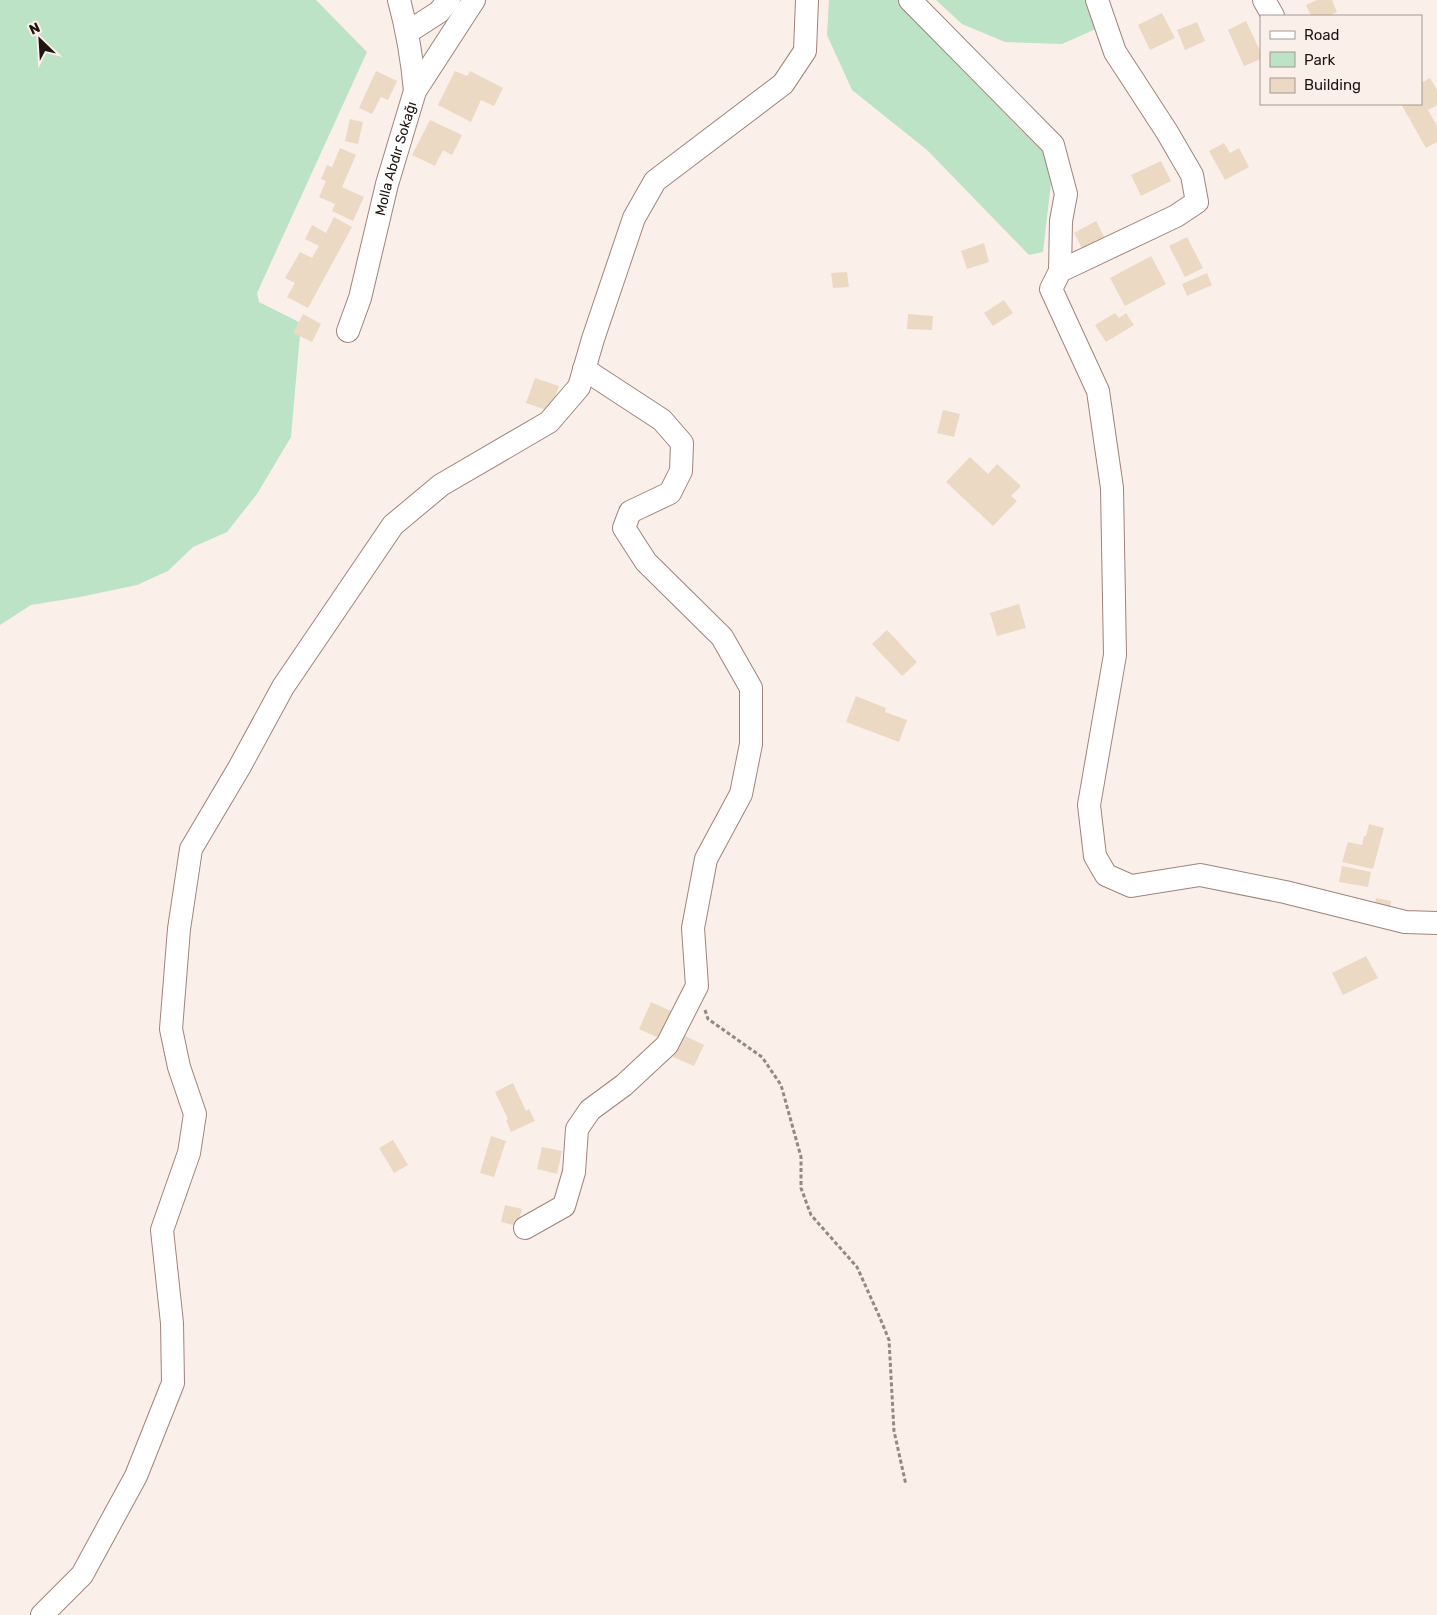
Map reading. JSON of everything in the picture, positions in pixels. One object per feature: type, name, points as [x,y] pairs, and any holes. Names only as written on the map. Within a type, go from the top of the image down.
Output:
[{"type":"street","points":[[399,0],[412,54],[415,91]]},
{"type":"street","points":[[408,32],[439,12],[449,0]]},
{"type":"street","name":"Molla Abdır Sokağı","points":[[348,331],[360,298],[387,184],[415,91],[474,0]]},
{"type":"street","points":[[42,1615],[82,1575],[136,1476],[173,1383],[172,1323],[162,1230],[189,1153],[194,1114],[179,1067],[171,1030],[179,929],[190,849],[239,768],[283,687],[393,525],[441,485],[549,422],[578,388],[634,218],[655,180],[783,84],[806,51],[807,0]]},
{"type":"street","points":[[910,0],[1053,145],[1066,194],[1061,221],[1060,271],[1051,289],[1098,391],[1112,488],[1115,655],[1089,805],[1095,856],[1106,875],[1131,886],[1200,875],[1285,892],[1405,922],[1437,923]]},
{"type":"street","points":[[1060,271],[1176,216],[1196,202],[1192,175],[1167,132],[1115,52],[1097,0]]},
{"type":"street","points":[[1264,0],[1273,15]]},
{"type":"street","points":[[526,1228],[564,1206],[574,1172],[577,1130],[590,1110],[624,1085],[667,1045],[697,986],[693,928],[706,860],[740,794],[751,744],[751,688],[722,637],[646,562],[624,528],[630,512],[670,493],[681,471],[682,443],[662,420],[584,369]]},
{"type":"path","points":[[697,986],[708,1019],[762,1057],[781,1085],[801,1157],[801,1188],[811,1215],[857,1267],[880,1318],[889,1340],[894,1431],[906,1485]]},
{"type":"green space","points":[[0,0],[316,0],[367,52],[257,293],[259,302],[301,323],[291,437],[257,494],[227,532],[193,547],[168,571],[137,585],[31,605],[0,625]]},
{"type":"green space","points":[[829,0],[899,0],[1040,144],[1052,174],[1043,252],[1029,255],[927,150],[852,90],[827,35]]},
{"type":"green space","points":[[936,0],[1085,0],[1096,29],[1062,44],[1005,42],[962,24]]},
{"type":"building","points":[[1317,0],[1332,0],[1337,12],[1331,15],[1311,15],[1306,5]]},
{"type":"building","points":[[1162,13],[1175,38],[1150,50],[1138,25]]},
{"type":"building","points":[[1246,21],[1260,51],[1260,59],[1244,66],[1228,30]]},
{"type":"building","points":[[1197,22],[1205,41],[1185,50],[1177,30]]},
{"type":"building","points":[[376,71],[397,81],[388,100],[381,97],[372,114],[359,108]]},
{"type":"building","points":[[455,71],[467,76],[470,71],[503,88],[494,106],[481,100],[471,122],[438,105]]},
{"type":"building","points":[[1430,78],[1437,90],[1437,105],[1428,110],[1437,126],[1437,142],[1426,148],[1402,105],[1422,105],[1422,82]]},
{"type":"building","points":[[350,119],[363,122],[358,144],[345,141]]},
{"type":"building","points":[[430,120],[462,135],[452,155],[443,150],[435,166],[412,155]]},
{"type":"building","points":[[1224,143],[1230,153],[1239,148],[1249,167],[1225,180],[1209,151]]},
{"type":"building","points":[[340,148],[356,155],[342,187],[364,197],[353,221],[332,211],[335,204],[319,197],[326,181],[321,179],[327,165],[332,167]]},
{"type":"building","points":[[1161,161],[1171,181],[1141,196],[1131,175]]},
{"type":"building","points":[[334,217],[352,227],[308,308],[287,297],[295,283],[285,278],[300,252],[312,258],[319,246],[305,239],[312,225],[326,233]]},
{"type":"building","points":[[1096,221],[1107,242],[1085,254],[1074,233]]},
{"type":"building","points":[[1187,237],[1203,268],[1185,277],[1169,246]]},
{"type":"building","points":[[984,243],[989,262],[967,269],[961,251]]},
{"type":"building","points":[[1151,256],[1166,284],[1125,306],[1110,278]]},
{"type":"building","points":[[847,272],[849,287],[833,288],[831,273]]},
{"type":"building","points":[[1207,273],[1212,285],[1187,296],[1182,284]]},
{"type":"building","points":[[1004,300],[1013,313],[993,326],[984,313]]},
{"type":"building","points":[[1115,313],[1119,318],[1126,313],[1134,325],[1106,342],[1095,325]]},
{"type":"building","points":[[303,314],[321,324],[312,342],[293,333]]},
{"type":"building","points":[[908,314],[933,316],[932,330],[907,329]]},
{"type":"building","points":[[535,378],[559,386],[550,411],[526,403]]},
{"type":"building","points":[[943,410],[960,414],[954,437],[937,433]]},
{"type":"building","points":[[970,457],[988,474],[997,464],[1021,486],[1011,496],[1017,501],[993,526],[946,482]]},
{"type":"building","points":[[1019,604],[1026,628],[997,636],[990,613]]},
{"type":"building","points":[[887,630],[917,662],[902,676],[872,644]]},
{"type":"building","points":[[856,696],[886,708],[885,712],[907,720],[899,742],[846,722]]},
{"type":"building","points":[[1369,824],[1384,828],[1373,869],[1342,862],[1348,842],[1362,845]]},
{"type":"building","points":[[1342,866],[1371,872],[1368,887],[1339,882]]},
{"type":"building","points":[[1376,898],[1391,901],[1390,910],[1374,907]]},
{"type":"building","points":[[1366,956],[1378,978],[1343,995],[1332,973]]},
{"type":"building","points":[[651,1002],[673,1012],[661,1039],[639,1029]]},
{"type":"building","points":[[683,1035],[704,1045],[694,1066],[673,1057]]},
{"type":"building","points":[[513,1083],[526,1111],[529,1109],[535,1121],[511,1132],[506,1120],[508,1119],[495,1092]]},
{"type":"building","points":[[491,1136],[506,1141],[494,1177],[480,1173]]},
{"type":"building","points":[[393,1140],[408,1165],[394,1173],[379,1148]]},
{"type":"building","points":[[542,1147],[562,1151],[557,1174],[537,1169]]},
{"type":"building","points":[[505,1205],[522,1209],[517,1226],[501,1222]]}]
